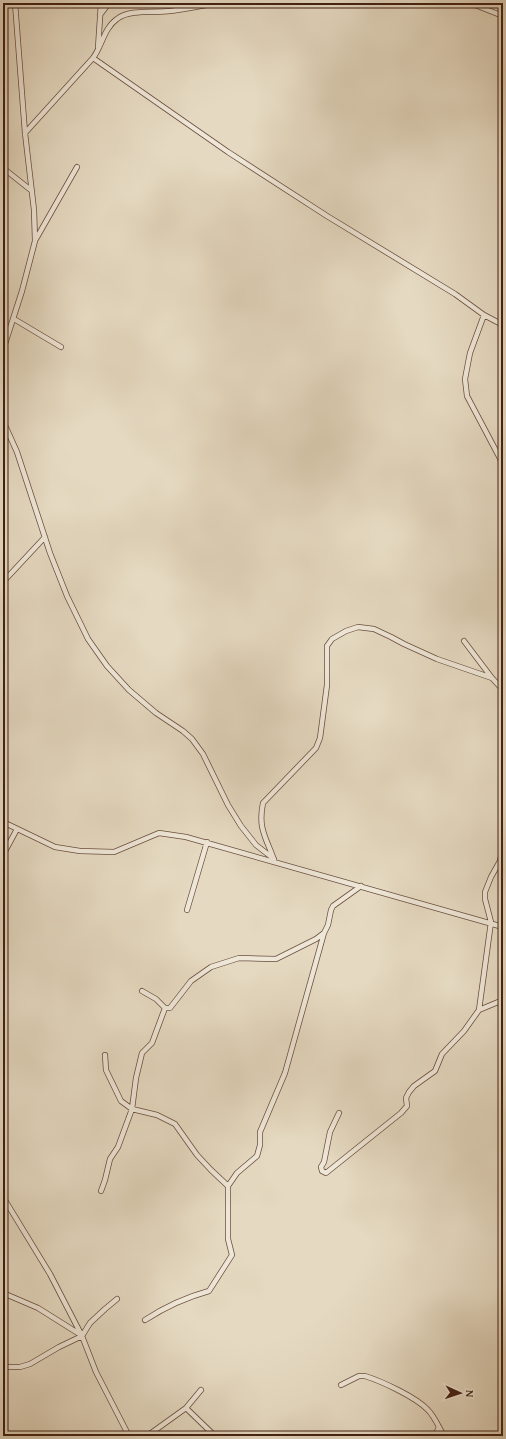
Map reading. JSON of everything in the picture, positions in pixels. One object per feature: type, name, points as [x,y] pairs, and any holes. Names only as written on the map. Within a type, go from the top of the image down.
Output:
[{"type":"street","points":[[3,350],[14,319],[35,241],[34,210],[25,134],[15,3]]},
{"type":"street","points":[[98,52],[101,3]]},
{"type":"street","points":[[99,17],[109,3]]},
{"type":"street","points":[[25,134],[98,52],[108,29],[117,18],[131,13],[170,11],[216,3]]},
{"type":"street","points":[[470,3],[503,16]]},
{"type":"street","points":[[93,58],[228,152],[327,216],[503,325]]},
{"type":"street","points":[[35,241],[77,167]]},
{"type":"street","points":[[3,168],[32,191]]},
{"type":"street","points":[[484,314],[470,353],[465,379],[467,396],[503,464]]},
{"type":"street","points":[[14,319],[61,347]]},
{"type":"street","points":[[3,421],[17,452],[45,537],[68,596],[85,634],[107,666],[129,690],[192,739],[203,754],[228,805],[241,826],[256,845],[276,861]]},
{"type":"street","points":[[3,582],[45,537]]},
{"type":"street","points":[[276,861],[261,828],[260,815],[263,803],[316,748],[320,738],[327,685],[327,646],[332,639],[346,631],[358,627],[374,629],[437,659],[492,678]]},
{"type":"street","points":[[464,641],[503,690]]},
{"type":"street","points":[[3,822],[55,847],[80,851],[114,852],[136,842],[162,833],[207,842],[491,922],[503,927]]},
{"type":"street","points":[[3,856],[17,829]]},
{"type":"street","points":[[339,1113],[330,1132],[324,1162],[321,1167],[322,1171],[326,1173],[401,1113],[406,1106],[408,1092],[435,1071],[442,1054],[464,1031],[479,1010],[491,922],[485,899],[485,892],[500,861],[503,848],[503,837]]},
{"type":"street","points":[[187,910],[207,842]]},
{"type":"street","points":[[146,1320],[158,1312],[191,1296],[209,1291],[232,1255],[228,1239],[228,1186],[237,1173],[257,1156],[260,1145],[260,1132],[285,1073],[331,910],[333,906],[361,886]]},
{"type":"street","points":[[166,1008],[170,1008],[191,981],[211,967],[239,958],[276,959],[312,941],[324,933]]},
{"type":"street","points":[[142,991],[156,999],[166,1008]]},
{"type":"street","points":[[479,1010],[503,1000]]},
{"type":"street","points":[[101,1190],[110,1159],[118,1148],[132,1109],[136,1078],[142,1053],[152,1043],[166,1008]]},
{"type":"street","points":[[105,1054],[106,1070],[122,1101],[132,1109],[157,1115],[175,1124],[197,1155],[228,1186]]},
{"type":"street","points":[[3,1197],[50,1274],[82,1336],[96,1372],[129,1436]]},
{"type":"street","points":[[503,1272],[503,1283]]},
{"type":"street","points":[[3,1293],[38,1308],[82,1336]]},
{"type":"street","points":[[3,1367],[20,1367],[30,1364],[59,1347],[82,1336],[90,1323],[118,1299]]},
{"type":"street","points":[[341,1385],[359,1376],[370,1378],[418,1402],[428,1410],[444,1436]]},
{"type":"street","points":[[147,1436],[186,1408],[201,1390]]},
{"type":"street","points":[[186,1408],[215,1436]]},
{"type":"street","points":[[435,1436],[439,1427]]}]
